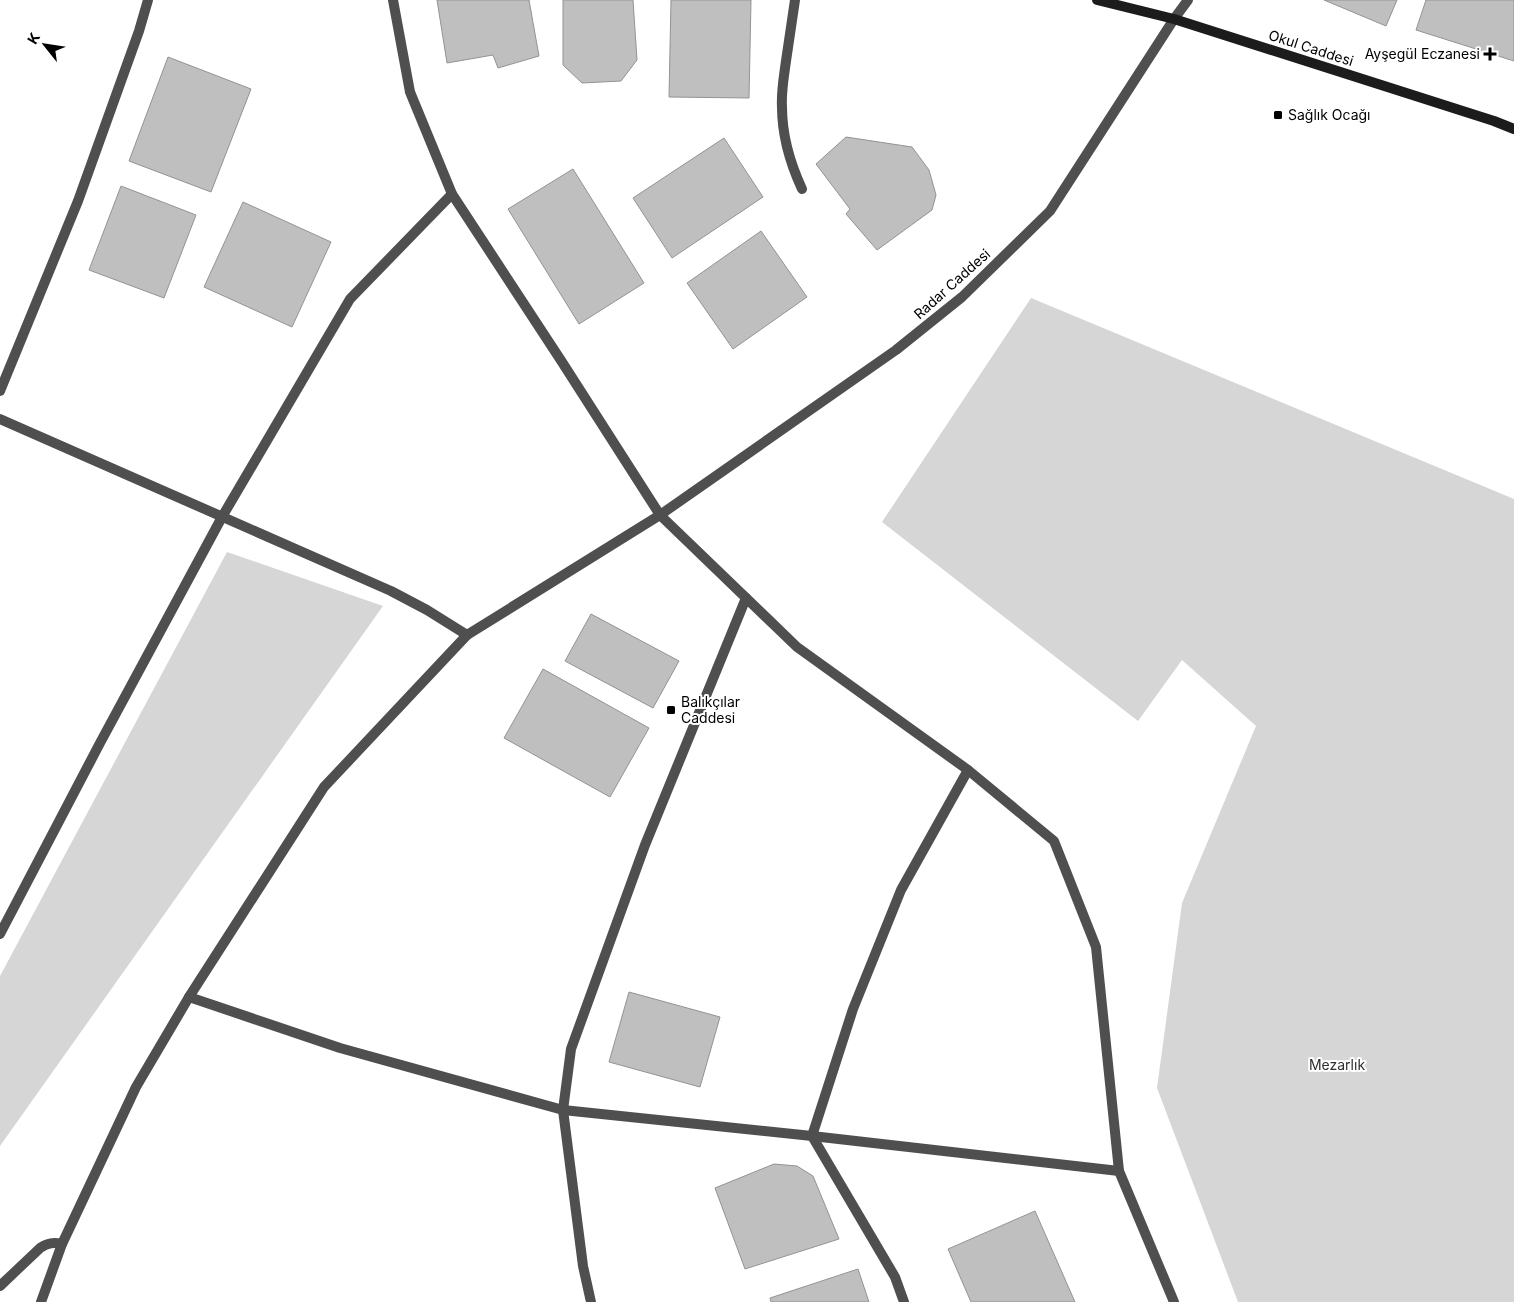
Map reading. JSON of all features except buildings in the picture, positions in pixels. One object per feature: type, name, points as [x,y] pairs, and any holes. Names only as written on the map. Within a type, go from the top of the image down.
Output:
[{"type":"main road","name":"Okul Caddesi","points":[[1097,0],[1174,19],[1514,129]]},
{"type":"street","points":[[0,391],[78,201],[139,31],[148,0]]},
{"type":"street","points":[[393,0],[410,92],[452,194],[660,515],[797,648],[968,770],[1054,841],[1096,947],[1118,1171],[1174,1302]]},
{"type":"street","points":[[795,0],[782,87],[782,106],[787,148],[793,169],[802,189]]},
{"type":"street","name":"Radar Caddesi","points":[[41,1302],[62,1244],[136,1087],[189,997],[324,787],[467,635],[660,515],[896,350],[962,297],[1050,211],[1188,0]]},
{"type":"street","points":[[0,934],[104,734],[222,517],[350,299],[452,194]]},
{"type":"street","points":[[0,419],[392,591],[467,635]]},
{"type":"street","points":[[592,1302],[583,1266],[563,1110],[571,1049],[645,845],[746,598]]},
{"type":"street","points":[[904,1302],[895,1277],[812,1136],[853,1009],[901,890],[968,770]]},
{"type":"street","points":[[189,997],[340,1048],[563,1110],[1118,1171]]},
{"type":"street","points":[[0,1286],[40,1248],[55,1242],[62,1244]]},
{"type":"green space","name":"Mezarlık","points":[[1031,298],[1514,499],[1514,1302],[1238,1302],[1157,1088],[1182,903],[1256,726],[1182,660],[1138,721],[882,522]]},
{"type":"green space","points":[[227,552],[383,606],[0,1146],[0,976]]},
{"type":"place","name":"Ayşegül Eczanesi","points":[[1490,54]]},
{"type":"place","name":"Sağlık Ocağı","points":[[1278,115]]},
{"type":"place","name":"Balıkçılar Caddesi","points":[[671,710]]}]
